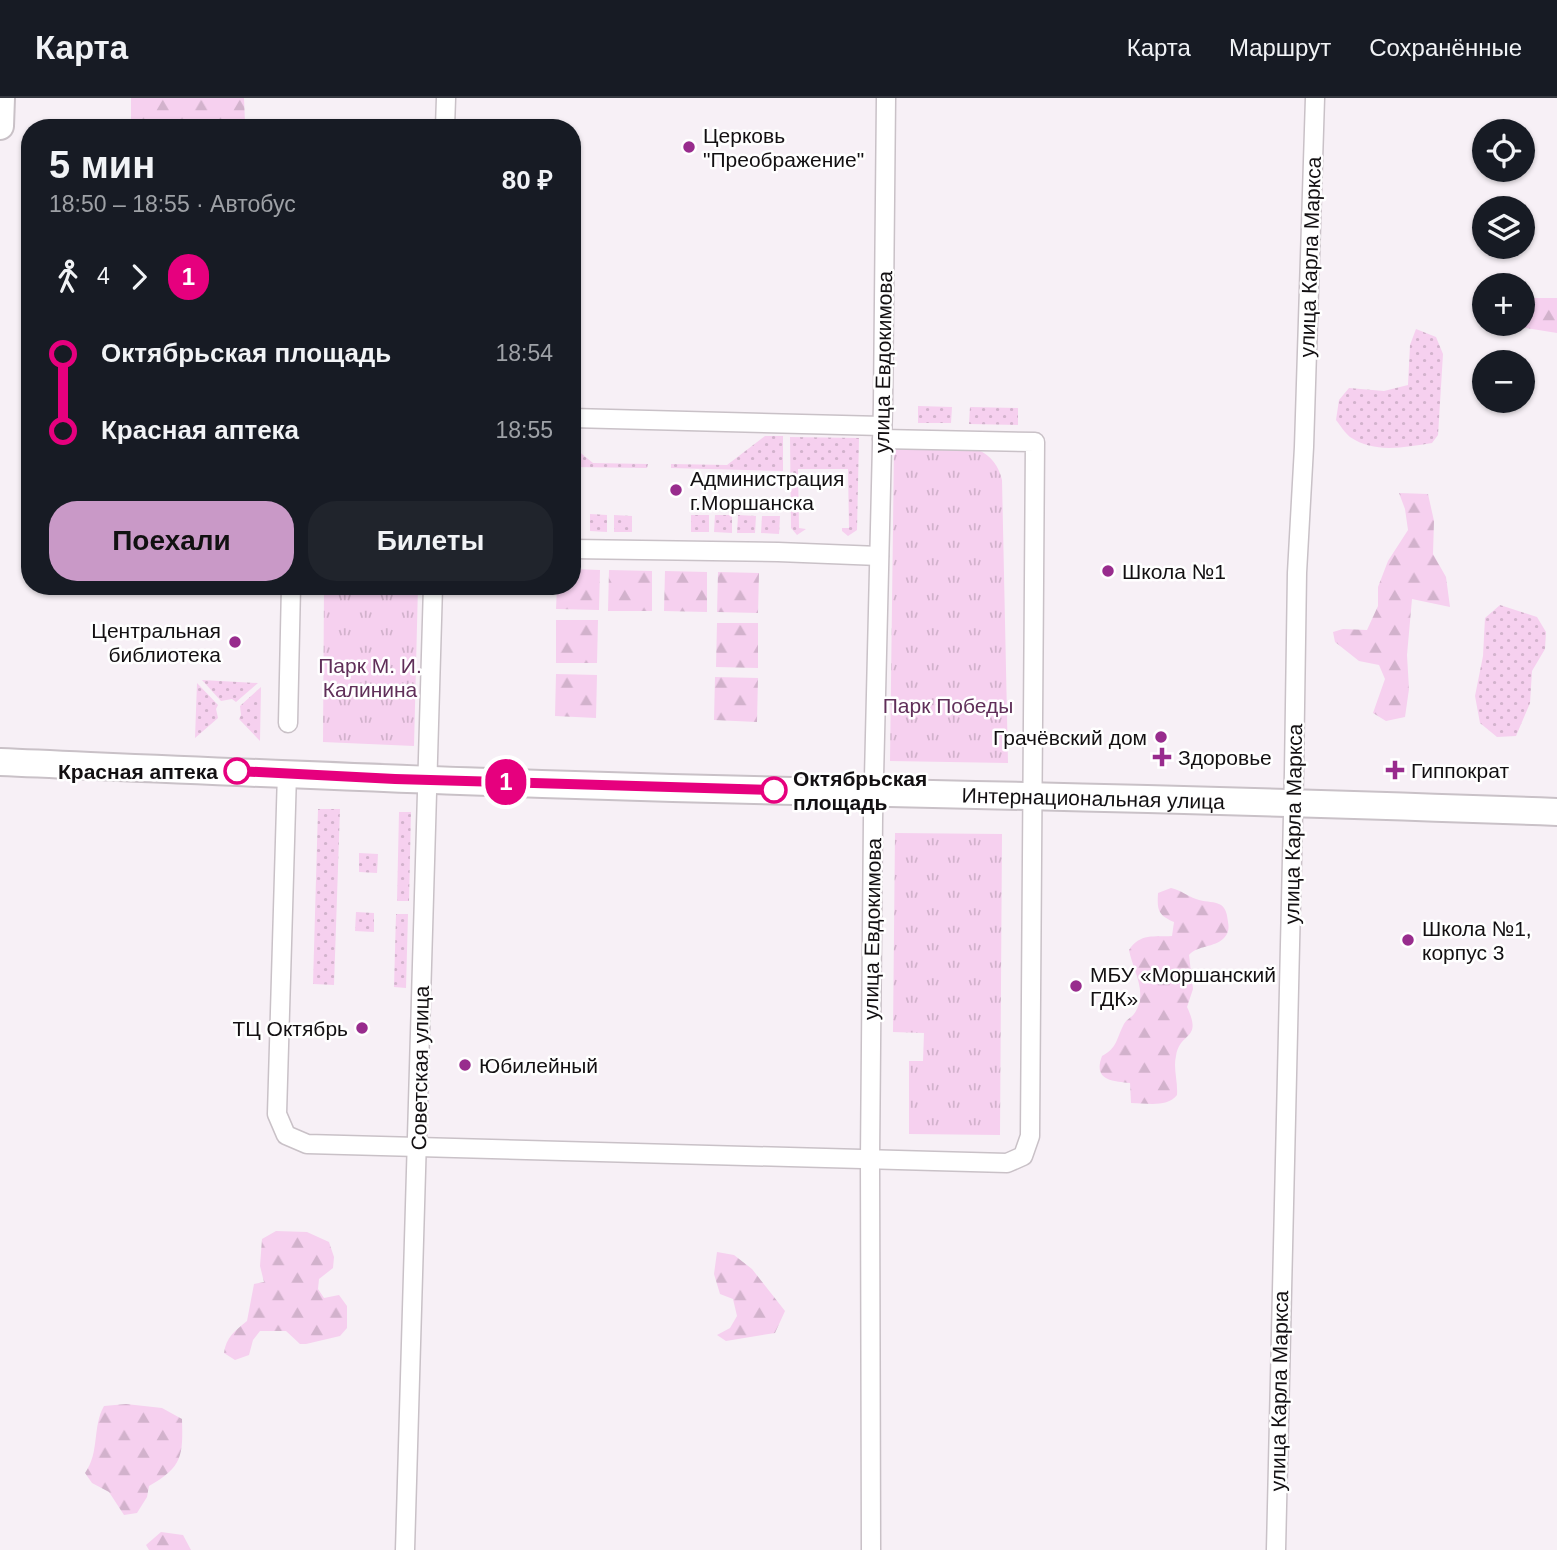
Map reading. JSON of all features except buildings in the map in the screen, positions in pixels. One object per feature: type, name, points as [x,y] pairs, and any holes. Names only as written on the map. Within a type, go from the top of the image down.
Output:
[{"type":"street","points":[[0,126],[1,98]]},
{"type":"street","points":[[445,119],[446,98]]},
{"type":"street","name":"улица Евдокимова","points":[[871,1550],[870,1159],[886,98]]},
{"type":"street","name":"улица Карла Маркса","points":[[1276,1550],[1297,573],[1304,447],[1315,98]]},
{"type":"street","points":[[287,773],[277,1114],[286,1135],[307,1144],[1007,1163],[1023,1156],[1030,1136],[1035,442],[581,418]]},
{"type":"street","points":[[581,549],[879,556]]},
{"type":"street","points":[[288,723],[291,595]]},
{"type":"street","name":"Советская улица","points":[[405,1550],[433,595]]},
{"type":"street","name":"Интернациональная улица","points":[[0,762],[428,779],[1294,802],[1557,813]]},
{"type":"green space","points":[[131,98],[244,98],[245,119],[131,119]]},
{"type":"green space","points":[[1535,298],[1557,298],[1557,333],[1535,329]]},
{"type":"green space","points":[[1416,329],[1436,337],[1443,354],[1438,435],[1432,443],[1400,447],[1369,446],[1360,442],[1348,435],[1336,420],[1339,400],[1349,388],[1384,391],[1408,385],[1410,345]]},
{"type":"green space","points":[[918,406],[952,407],[951,423],[918,423]]},
{"type":"green space","points":[[970,407],[1018,408],[1018,425],[969,424]]},
{"type":"green space","points":[[765,436],[783,436],[783,471],[671,468],[671,464],[727,465]]},
{"type":"green space","points":[[790,437],[859,438],[857,530],[848,536],[842,528],[849,528],[848,469],[798,469],[799,528],[806,529],[797,535],[791,528]]},
{"type":"green space","name":"Парк Победы","points":[[894,447],[971,448],[991,458],[1001,475],[1008,763],[890,761]]},
{"type":"green space","points":[[581,453],[593,463],[648,464],[647,468],[581,467]]},
{"type":"green space","points":[[1399,493],[1428,494],[1434,521],[1433,554],[1446,577],[1450,607],[1412,599],[1407,655],[1409,689],[1405,717],[1386,721],[1373,713],[1385,679],[1379,665],[1359,661],[1335,642],[1333,632],[1343,629],[1367,630],[1378,606],[1378,587],[1388,561],[1408,530]]},
{"type":"green space","points":[[590,514],[607,515],[607,532],[590,531]]},
{"type":"green space","points":[[614,515],[632,516],[632,532],[614,532]]},
{"type":"green space","points":[[691,515],[709,515],[709,532],[691,532]]},
{"type":"green space","points":[[715,515],[732,515],[732,533],[714,532]]},
{"type":"green space","points":[[738,515],[756,516],[755,533],[737,533]]},
{"type":"green space","points":[[762,516],[780,516],[779,534],[761,533]]},
{"type":"green space","points":[[581,569],[600,570],[599,610],[556,609],[557,595],[581,595]]},
{"type":"green space","points":[[609,570],[652,571],[652,611],[608,611]]},
{"type":"green space","points":[[665,571],[707,572],[707,612],[664,611]]},
{"type":"green space","points":[[718,572],[759,573],[758,613],[717,612]]},
{"type":"green space","name":"Парк М. И. Калинина","points":[[324,595],[418,595],[414,746],[323,742]]},
{"type":"green space","points":[[1500,605],[1537,617],[1546,632],[1545,649],[1532,671],[1530,703],[1516,736],[1497,737],[1480,723],[1475,696],[1483,656],[1485,618]]},
{"type":"green space","points":[[556,620],[598,620],[597,663],[556,663]]},
{"type":"green space","points":[[717,623],[758,623],[758,668],[716,667]]},
{"type":"green space","points":[[556,674],[597,675],[596,718],[555,716]]},
{"type":"green space","points":[[715,677],[758,678],[757,722],[714,720]]},
{"type":"green space","points":[[202,680],[258,683],[236,702],[232,699],[221,701]]},
{"type":"green space","points":[[197,683],[218,705],[218,718],[195,738]]},
{"type":"green space","points":[[261,687],[260,741],[239,719],[240,706]]},
{"type":"green space","points":[[318,809],[340,809],[334,985],[313,984]]},
{"type":"green space","points":[[399,812],[411,812],[409,901],[397,901]]},
{"type":"green space","points":[[895,833],[1002,834],[1000,1135],[909,1134],[909,1061],[923,1061],[924,1033],[893,1032]]},
{"type":"green space","points":[[359,853],[378,854],[377,873],[359,872]]},
{"type":"green space","points":[[1171,888],[1196,899],[1221,905],[1227,914],[1228,930],[1220,941],[1189,955],[1193,989],[1187,1007],[1193,1025],[1176,1056],[1177,1095],[1168,1102],[1131,1103],[1130,1083],[1106,1078],[1102,1075],[1100,1064],[1102,1056],[1113,1047],[1124,1024],[1138,1006],[1139,982],[1129,950],[1143,938],[1172,936],[1174,922],[1162,914],[1158,904],[1158,893]]},
{"type":"green space","points":[[356,912],[374,913],[374,932],[355,931]]},
{"type":"green space","points":[[396,914],[408,914],[406,988],[394,987]]},
{"type":"green space","points":[[276,1231],[307,1232],[329,1242],[334,1257],[333,1268],[319,1279],[318,1289],[324,1298],[339,1295],[347,1306],[347,1328],[340,1336],[306,1344],[300,1344],[286,1331],[260,1331],[253,1340],[249,1355],[235,1360],[224,1353],[225,1347],[232,1335],[247,1321],[254,1284],[264,1282],[260,1266],[262,1239]]},
{"type":"green space","points":[[717,1252],[734,1255],[752,1269],[785,1311],[775,1333],[726,1341],[717,1335],[730,1328],[737,1316],[733,1299],[720,1294],[714,1274]]},
{"type":"green space","points":[[126,1404],[162,1408],[182,1419],[182,1431],[181,1451],[175,1466],[149,1486],[147,1497],[137,1513],[124,1515],[109,1492],[92,1483],[85,1473],[93,1457],[98,1422],[104,1406]]},
{"type":"green space","points":[[161,1532],[183,1535],[191,1550],[149,1550],[146,1545]]},
{"type":"bus line","name":"1","points":[[237,771],[395,779],[774,790]]},
{"type":"place","name":"Церковь \"Преображение\"","points":[[689,147]]},
{"type":"place","name":"Администрация г.Моршанска","points":[[676,490]]},
{"type":"place","name":"Школа №1","points":[[1108,571]]},
{"type":"place","name":"Центральная библиотека","points":[[235,642]]},
{"type":"place","name":"Грачёвский дом","points":[[1161,737]]},
{"type":"place","name":"Здоровье","points":[[1162,757]]},
{"type":"place","name":"Гиппократ","points":[[1395,770]]},
{"type":"place","name":"Красная аптека","points":[[237,771]]},
{"type":"place","name":"Октябрьская площадь","points":[[774,790]]},
{"type":"place","name":"Школа №1, корпус 3","points":[[1408,940]]},
{"type":"place","name":"МБУ «Моршанский ГДК»","points":[[1076,986]]},
{"type":"place","name":"ТЦ Октябрь","points":[[362,1028]]},
{"type":"place","name":"Юбилейный","points":[[465,1065]]}]
